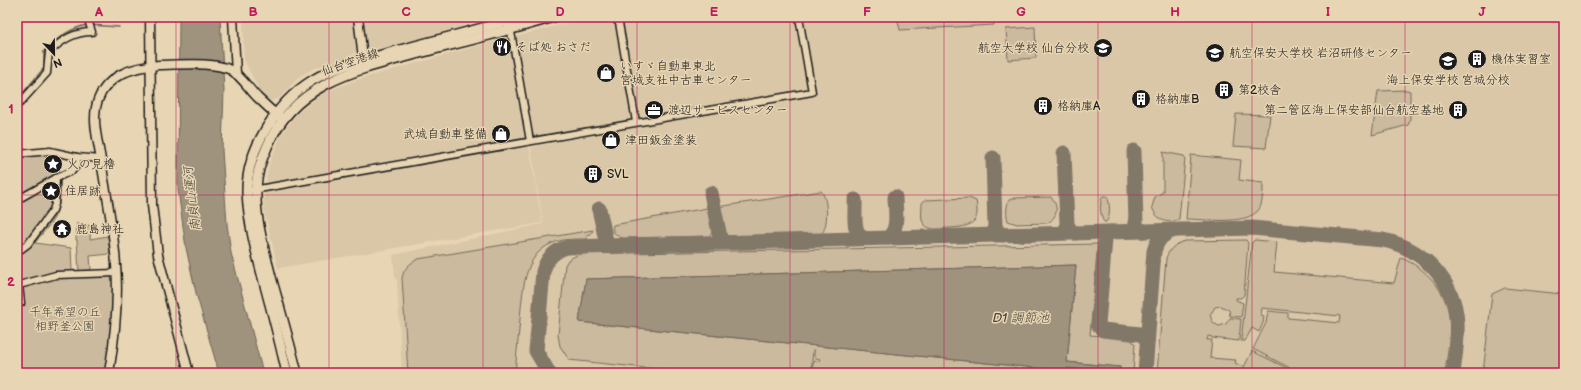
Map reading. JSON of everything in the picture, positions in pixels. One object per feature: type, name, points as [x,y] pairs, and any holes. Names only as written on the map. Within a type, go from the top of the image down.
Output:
[{"type":"main road","name":"仙台空港線","points":[[510,25],[522,17]]},
{"type":"main road","name":"仙台空港線","points":[[288,373],[253,243],[249,214],[251,190],[279,116],[304,96],[320,86],[363,65],[510,25],[554,17]]},
{"type":"main road","name":"仙台空港線","points":[[251,190],[263,246],[297,373]]},
{"type":"street","points":[[150,17],[152,205],[158,255],[189,373]]},
{"type":"street","points":[[233,17],[233,72]]},
{"type":"street","points":[[358,17],[363,65]]},
{"type":"street","points":[[613,17],[619,23],[636,122]]},
{"type":"street","points":[[251,190],[812,92],[798,17]]},
{"type":"street","points":[[17,105],[47,73],[49,52],[62,40],[72,35],[92,32],[88,22]]},
{"type":"street","points":[[510,25],[530,141]]},
{"type":"street","points":[[109,373],[117,301],[114,238],[95,116],[95,109],[101,93],[116,76],[134,68],[173,65],[218,66],[233,72],[279,116]]},
{"type":"street","points":[[17,154],[50,151],[101,159]]},
{"type":"street","points":[[17,200],[75,169],[77,165],[77,156]]},
{"type":"street","points":[[17,252],[28,244],[49,218],[55,204],[56,178]]},
{"type":"street","points":[[17,304],[21,303],[19,285],[56,275],[116,273]]},
{"type":"shaded area","points":[[243,17],[353,17],[356,52],[350,57],[312,69],[299,77],[280,98],[271,101],[264,98],[260,92],[244,60]]},
{"type":"shaded area","points":[[363,17],[494,17],[417,39],[376,49],[366,49]]},
{"type":"shaded area","points":[[589,17],[608,17],[615,23],[632,117],[629,119],[533,137],[515,37]]},
{"type":"shaded area","points":[[620,17],[795,17],[809,89],[644,118],[640,115]]},
{"type":"shaded area","points":[[802,17],[1564,17],[1564,373],[402,373],[397,281],[395,277],[393,255],[543,224],[531,147],[815,94]]},
{"type":"shaded area","points":[[510,37],[528,139],[265,187],[269,164],[281,135],[296,115],[321,94],[356,80]]},
{"type":"shaded area","points":[[529,145],[542,223],[278,268],[264,210],[264,192]]},
{"type":"green space","points":[[897,17],[994,17],[994,25],[900,30]]},
{"type":"green space","points":[[1035,27],[1036,58],[1008,60],[1006,29]]},
{"type":"green space","points":[[1378,91],[1410,91],[1410,121],[1408,125],[1372,135]]},
{"type":"green space","points":[[1236,114],[1270,115],[1266,148],[1233,146]]},
{"type":"green space","points":[[1163,152],[1184,156],[1185,158],[1179,219],[1170,222],[1159,218],[1152,207],[1155,197],[1163,192]]},
{"type":"green space","name":"千年希望の丘 相野釜公園","points":[[36,155],[58,155],[60,170],[60,195],[54,218],[35,243],[71,248],[72,272],[79,272],[76,240],[77,223],[91,226],[90,239],[108,236],[110,254],[90,256],[91,270],[83,271],[113,271],[113,319],[106,373],[17,373],[17,159]]},
{"type":"green space","points":[[1191,155],[1241,160],[1239,180],[1263,183],[1262,202],[1257,212],[1239,219],[1186,219]]},
{"type":"green space","points":[[821,191],[825,199],[827,212],[824,231],[821,234],[727,236],[723,235],[721,231],[717,207]]},
{"type":"green space","points":[[1103,196],[1107,196],[1109,206],[1109,217],[1106,222],[1104,222],[1101,213],[1101,201]]},
{"type":"green space","points":[[1051,197],[1054,200],[1056,212],[1051,221],[1047,223],[1017,224],[1008,221],[1007,205],[1009,200],[1014,198]]},
{"type":"green space","points":[[969,198],[976,201],[977,207],[976,218],[971,224],[959,227],[936,229],[929,228],[923,222],[922,203],[925,200]]},
{"type":"green space","points":[[707,208],[713,227],[709,236],[623,238],[613,232],[613,225]]},
{"type":"green space","points":[[593,230],[591,234],[587,235],[587,239],[563,240],[551,244],[535,257],[530,266],[526,276],[522,297],[515,373],[408,373],[402,278],[404,272],[410,265],[418,259]]},
{"type":"green space","points":[[1246,240],[1248,243],[1244,295],[1241,298],[1236,298],[1236,300],[1243,303],[1241,317],[1230,316],[1229,310],[1221,306],[1215,307],[1210,315],[1213,323],[1219,326],[1226,324],[1230,318],[1241,319],[1239,341],[1212,338],[1208,336],[1207,340],[1212,340],[1210,358],[1236,360],[1235,363],[1244,367],[1252,351],[1297,373],[1157,373],[1166,258],[1171,249],[1185,241]]},
{"type":"green space","points":[[1255,240],[1277,242],[1274,272],[1394,283],[1401,258],[1418,267],[1439,289],[1447,307],[1450,331],[1445,373],[1300,373],[1253,349],[1266,323],[1268,311],[1288,313],[1288,318],[1339,323],[1340,316],[1262,308],[1261,315],[1264,316],[1259,332],[1252,328],[1245,341],[1241,341],[1252,242]]},
{"type":"green space","points":[[1097,244],[1098,247],[1090,335],[1129,338],[1135,344],[1133,373],[1120,373],[1120,367],[1067,362],[1076,265],[586,279],[579,322],[1066,371],[1067,368],[1113,373],[812,373],[813,363],[815,361],[820,361],[820,359],[814,356],[813,350],[811,373],[694,373],[569,360],[560,346],[558,335],[565,265],[568,260],[579,254]]},
{"type":"green space","points":[[1505,288],[1562,294],[1564,296],[1564,341],[1560,350],[1564,358],[1564,373],[1483,373],[1492,294]]},
{"type":"water","name":"南貞山運河","points":[[179,17],[220,17],[224,90],[222,150],[227,224],[231,253],[263,373],[219,373],[196,293],[186,248],[178,190]]},
{"type":"water","name":"D1 調節池","points":[[1076,265],[1067,362],[1120,367],[1120,373],[1067,368],[1066,371],[579,322],[586,279]]},
{"type":"waterway","points":[[17,100],[44,68],[44,51],[53,42],[64,35],[81,26],[87,25]]},
{"type":"waterway","points":[[91,25],[119,27]]},
{"type":"taxiway","points":[[1134,151],[1136,224],[1138,228],[1143,231]]},
{"type":"taxiway","points":[[1064,153],[1067,224],[1070,230],[1075,233]]},
{"type":"taxiway","points":[[993,158],[995,226],[998,232],[1003,235]]},
{"type":"taxiway","points":[[711,193],[721,242]]},
{"type":"taxiway","points":[[887,238],[891,235],[895,225],[895,197]]},
{"type":"taxiway","points":[[855,200],[855,222],[857,232],[864,238]]},
{"type":"taxiway","points":[[599,209],[607,245]]},
{"type":"taxiway","points":[[549,373],[536,351],[543,272],[549,259],[563,248],[1252,228],[1383,240],[1398,244],[1411,250],[1434,269],[1443,280],[1450,293],[1455,308],[1457,323],[1453,373]]},
{"type":"taxiway","points":[[1145,373],[1154,251],[1161,238],[1174,230]]},
{"type":"taxiway","points":[[1111,232],[1107,234],[1105,239],[1098,325],[1103,330],[1140,334],[1145,337],[1147,341]]},
{"type":"place","name":"そば処 おさだ","points":[[502,47]]},
{"type":"place","name":"航空大学校 仙台分校","points":[[1103,48]]},
{"type":"place","name":"航空保安大学校 岩沼研修センター","points":[[1215,53]]},
{"type":"place","name":"機体実習室","points":[[1477,59]]},
{"type":"place","name":"海上保安学校 宮城分校","points":[[1448,61]]},
{"type":"place","name":"いすゞ自動車東北 宮城支社中古車センター","points":[[606,73]]},
{"type":"place","name":"第2校舎","points":[[1224,90]]},
{"type":"place","name":"格納庫B","points":[[1141,99]]},
{"type":"place","name":"格納庫A","points":[[1043,106]]},
{"type":"place","name":"渡辺サービスセンター","points":[[654,110]]},
{"type":"place","name":"第二管区海上保安部仙台航空基地","points":[[1458,110]]},
{"type":"place","name":"武城自動車整備","points":[[501,134]]},
{"type":"place","name":"津田鈑金塗装","points":[[611,140]]},
{"type":"place","name":"火の見櫓","points":[[53,164]]},
{"type":"place","name":"SVL","points":[[593,174]]},
{"type":"place","name":"住居跡","points":[[51,191]]},
{"type":"place","name":"鹿島神社","points":[[62,229]]}]
